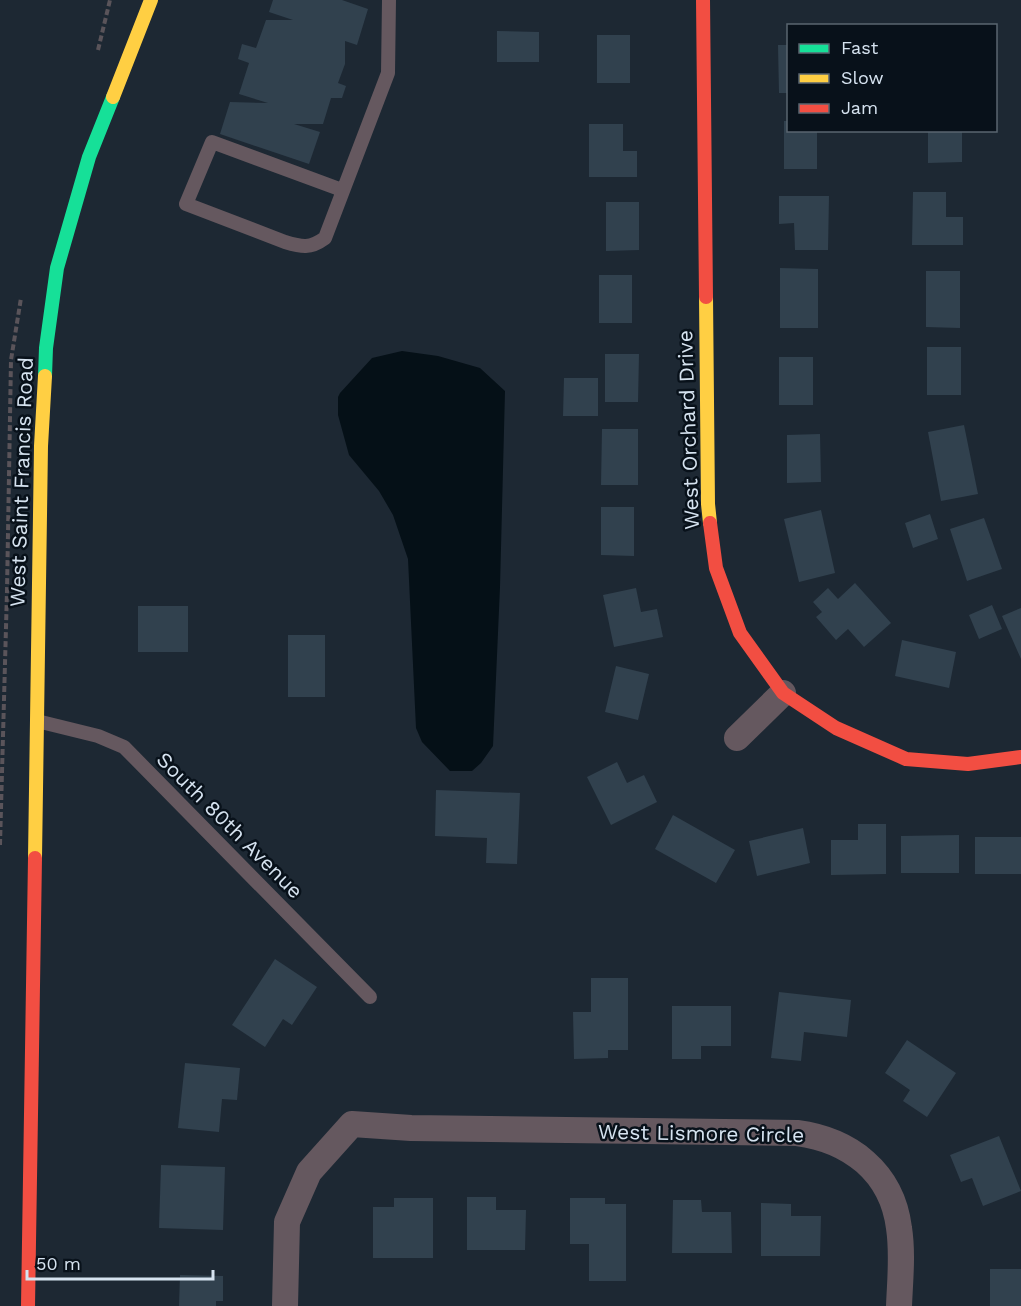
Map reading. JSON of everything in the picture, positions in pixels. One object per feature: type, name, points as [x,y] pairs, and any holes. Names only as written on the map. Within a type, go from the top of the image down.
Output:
[{"type":"street","name":"West Saint Francis Road","points":[[28,1306],[41,435],[46,348],[57,268],[89,157],[151,0]]},
{"type":"street","name":"West Orchard Drive","points":[[703,0],[708,504],[716,567],[740,633],[783,693],[836,728],[906,759],[968,764],[1021,757]]},
{"type":"street","points":[[737,738],[783,693]]},
{"type":"street","name":"West Lismore Circle","points":[[285,1306],[287,1222],[309,1172],[352,1124],[411,1128],[797,1132],[826,1138],[861,1157],[876,1172],[887,1189],[899,1228],[901,1251],[899,1306]]},
{"type":"lane","points":[[342,190],[212,142],[186,204],[299,246],[310,247],[325,238],[388,73],[389,0]]},
{"type":"lane","name":"South 80th Avenue","points":[[37,721],[98,736],[124,747],[370,997]]},
{"type":"path","points":[[0,591],[7,591]]},
{"type":"shaded area","points":[[402,351],[438,356],[480,368],[505,391],[493,746],[472,771],[450,771],[422,742],[416,728],[408,559],[393,515],[379,491],[349,455],[338,415],[340,393],[372,358]]},
{"type":"building","points":[[273,0],[342,0],[368,9],[357,45],[345,41],[345,64],[338,83],[346,86],[342,98],[331,98],[323,124],[294,124],[320,132],[309,164],[220,134],[230,102],[268,103],[239,94],[249,63],[238,59],[242,44],[256,48],[266,20],[293,20],[269,12]]},
{"type":"building","points":[[497,31],[539,32],[539,62],[497,62]]},
{"type":"building","points":[[597,35],[630,35],[630,83],[597,83]]},
{"type":"building","points":[[778,45],[787,45],[787,93],[779,93]]},
{"type":"building","points":[[784,121],[787,121],[787,132],[817,132],[817,169],[784,169]]},
{"type":"building","points":[[589,124],[623,124],[623,151],[637,151],[637,177],[589,177]]},
{"type":"building","points":[[928,132],[962,132],[962,162],[928,163]]},
{"type":"building","points":[[913,192],[946,192],[946,217],[963,217],[963,245],[912,245]]},
{"type":"building","points":[[779,196],[829,196],[828,250],[795,250],[794,223],[779,224]]},
{"type":"building","points":[[606,202],[639,202],[639,250],[606,251]]},
{"type":"building","points":[[780,268],[818,269],[818,328],[780,328]]},
{"type":"building","points":[[926,271],[960,271],[960,328],[926,327]]},
{"type":"building","points":[[599,275],[632,275],[632,323],[599,323]]},
{"type":"building","points":[[927,347],[961,347],[961,395],[927,395]]},
{"type":"building","points":[[605,354],[639,354],[638,402],[605,402]]},
{"type":"building","points":[[779,357],[813,357],[813,405],[779,405]]},
{"type":"building","points":[[564,378],[598,378],[598,416],[563,416]]},
{"type":"building","points":[[964,425],[978,494],[941,501],[928,432]]},
{"type":"building","points":[[602,429],[638,429],[638,485],[601,485]]},
{"type":"building","points":[[820,434],[821,482],[787,483],[787,435]]},
{"type":"building","points":[[601,507],[634,507],[634,556],[601,555]]},
{"type":"building","points":[[821,510],[835,573],[799,582],[784,519]]},
{"type":"building","points":[[930,514],[938,539],[913,548],[905,523]]},
{"type":"building","points":[[984,518],[1002,569],[967,581],[950,529]]},
{"type":"building","points":[[855,583],[891,623],[864,647],[848,629],[836,640],[816,617],[822,612],[813,602],[828,588],[838,599]]},
{"type":"building","points":[[636,588],[641,612],[657,609],[663,637],[614,647],[603,595]]},
{"type":"building","points":[[992,605],[1002,629],[979,639],[969,615]]},
{"type":"building","points":[[138,606],[188,606],[188,652],[138,652]]},
{"type":"building","points":[[1021,608],[1021,659],[1002,616]]},
{"type":"building","points":[[288,635],[325,635],[325,697],[288,697]]},
{"type":"building","points":[[902,640],[956,652],[949,688],[895,676]]},
{"type":"building","points":[[616,666],[649,674],[638,720],[605,712]]},
{"type":"building","points":[[617,762],[627,783],[644,775],[657,802],[611,825],[587,777]]},
{"type":"building","points":[[436,790],[520,793],[517,864],[486,863],[487,838],[435,836]]},
{"type":"building","points":[[673,815],[735,850],[716,883],[655,849]]},
{"type":"building","points":[[858,824],[886,824],[886,874],[831,875],[831,840],[858,840]]},
{"type":"building","points":[[803,828],[810,863],[757,876],[749,841]]},
{"type":"building","points":[[959,835],[959,873],[901,873],[901,836]]},
{"type":"building","points":[[975,837],[1021,837],[1021,874],[975,874]]},
{"type":"building","points":[[275,959],[317,987],[292,1025],[283,1019],[265,1047],[232,1025]]},
{"type":"building","points":[[591,978],[628,978],[628,1050],[608,1050],[608,1058],[574,1059],[573,1012],[591,1012]]},
{"type":"building","points":[[779,992],[851,1000],[847,1037],[804,1032],[801,1061],[771,1058]]},
{"type":"building","points":[[672,1006],[731,1006],[731,1046],[701,1046],[701,1059],[672,1059]]},
{"type":"building","points":[[907,1040],[956,1073],[927,1117],[903,1101],[910,1090],[885,1073]]},
{"type":"building","points":[[185,1063],[240,1068],[237,1100],[222,1099],[219,1132],[178,1128]]},
{"type":"building","points":[[999,1136],[1021,1191],[983,1206],[972,1178],[961,1182],[950,1155]]},
{"type":"building","points":[[161,1165],[225,1167],[223,1230],[159,1228]]},
{"type":"building","points":[[467,1197],[496,1197],[496,1210],[526,1210],[525,1250],[467,1250]]},
{"type":"building","points":[[394,1198],[433,1198],[433,1258],[373,1258],[373,1207],[394,1207]]},
{"type":"building","points":[[570,1198],[605,1198],[605,1204],[626,1204],[626,1281],[589,1281],[589,1244],[570,1244]]},
{"type":"building","points":[[673,1200],[701,1200],[702,1212],[731,1212],[732,1253],[672,1253]]},
{"type":"building","points":[[761,1203],[791,1204],[791,1216],[821,1216],[820,1256],[761,1256]]},
{"type":"building","points":[[990,1269],[1021,1269],[1021,1306],[990,1306]]},
{"type":"building","points":[[180,1275],[223,1276],[223,1301],[216,1301],[216,1306],[179,1306]]},
{"type":"traffic: fast","points":[[45,376],[46,348],[57,268],[89,157],[113,97]]},
{"type":"traffic: slow","points":[[113,97],[151,0]]},
{"type":"traffic: slow","points":[[706,297],[710,523]]},
{"type":"traffic: slow","points":[[35,858],[41,446],[45,376]]},
{"type":"traffic: jam","points":[[703,0],[706,297]]},
{"type":"traffic: jam","points":[[710,523],[716,568],[740,633],[783,693],[836,728],[906,759],[968,764],[1021,757]]},
{"type":"traffic: jam","points":[[28,1306],[35,858]]}]
